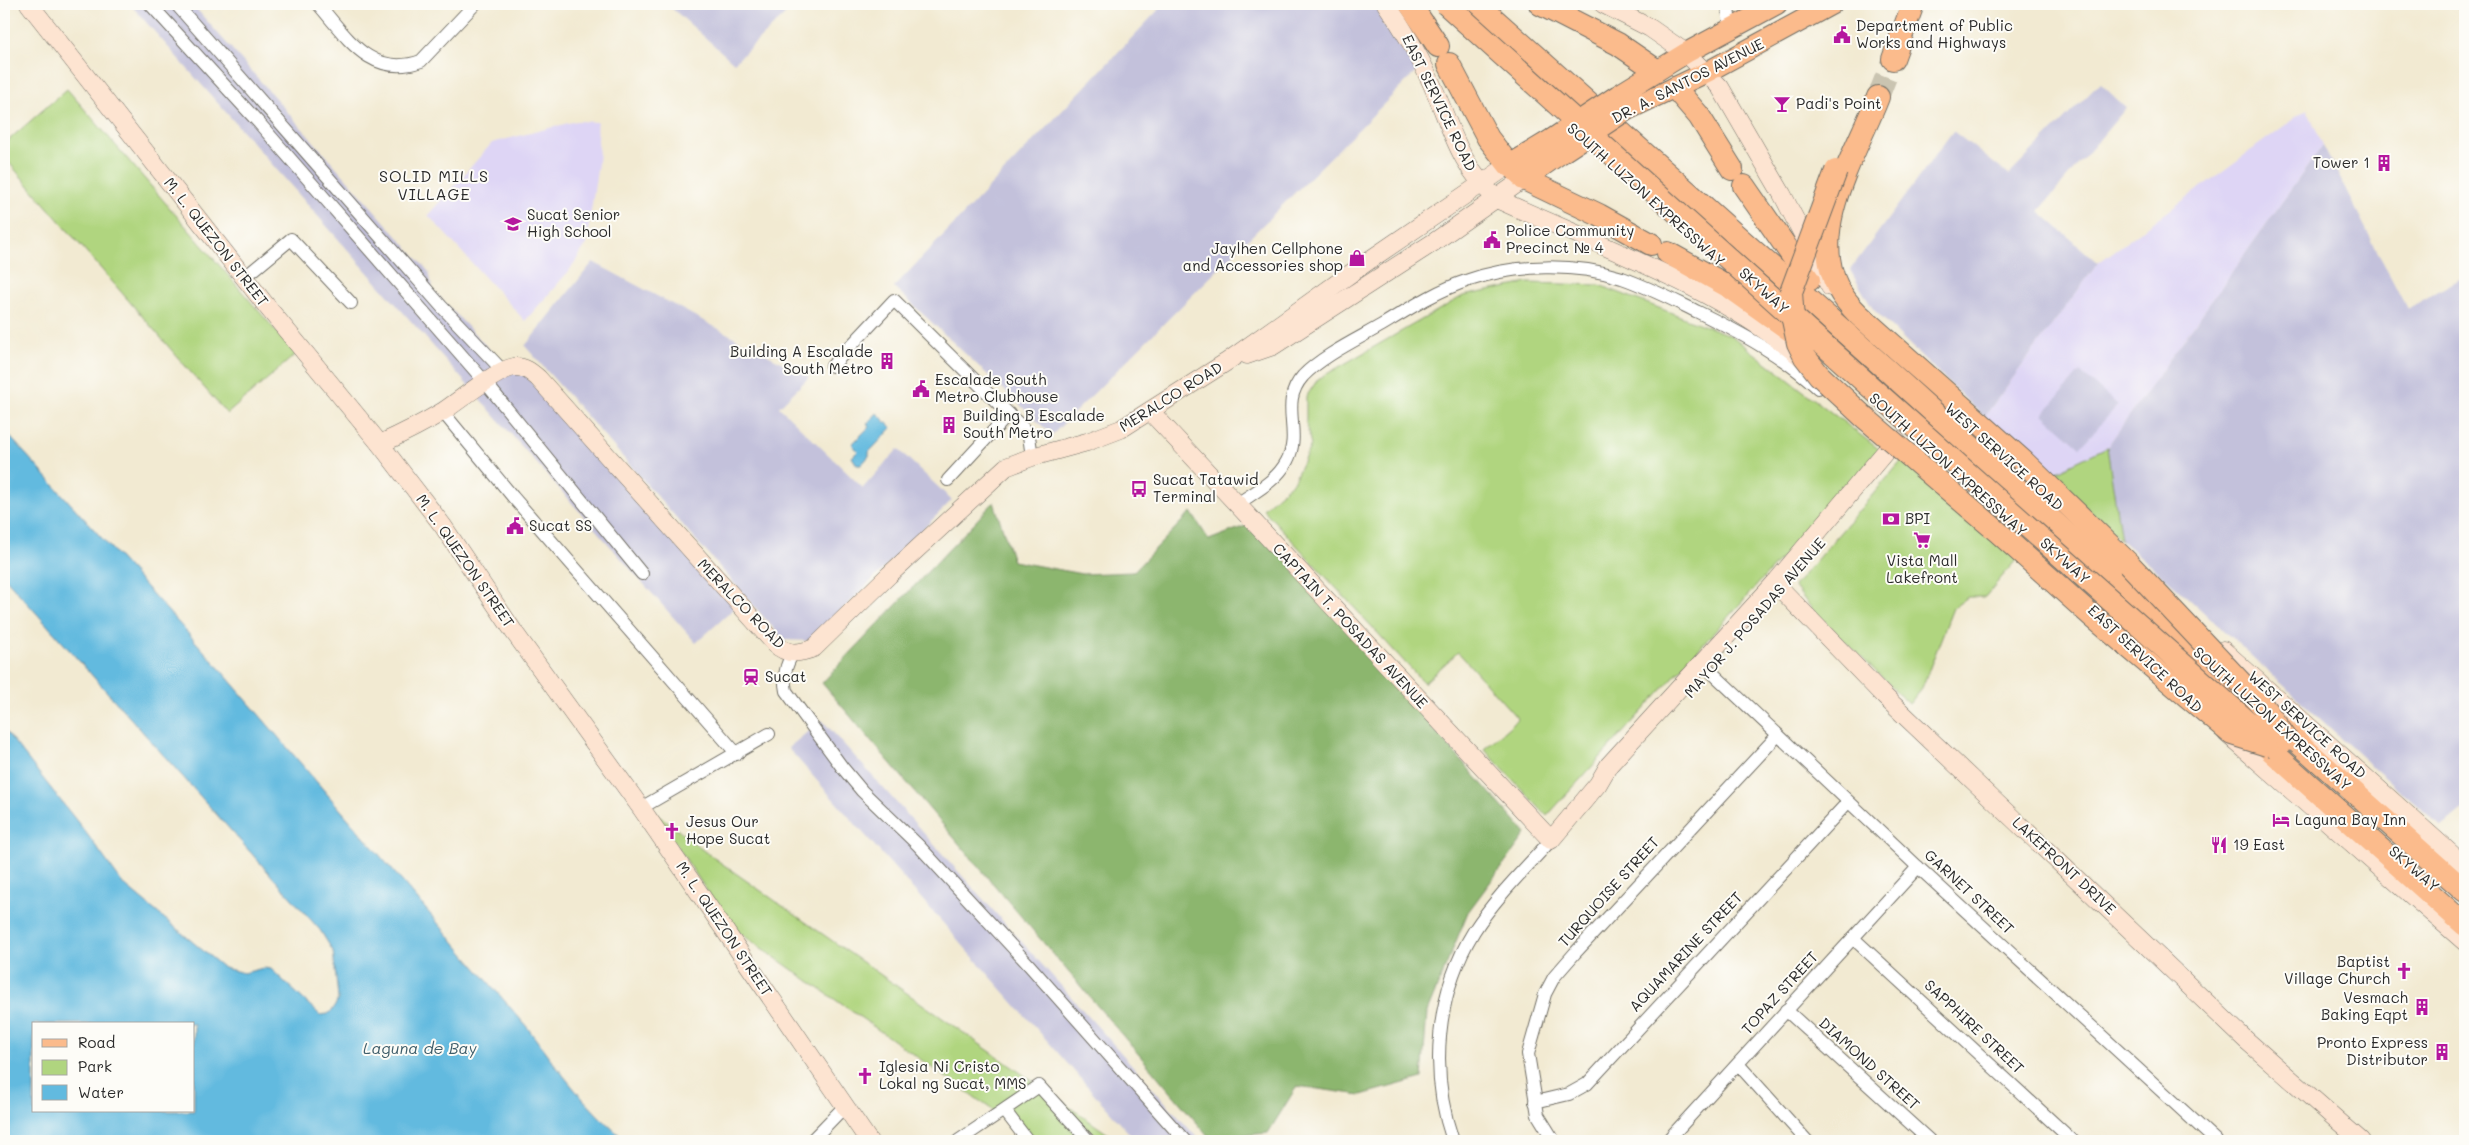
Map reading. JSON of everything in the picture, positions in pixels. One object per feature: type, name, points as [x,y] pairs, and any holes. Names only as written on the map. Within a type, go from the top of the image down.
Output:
[{"type":"highway","points":[[1410,4],[1444,55],[1488,138],[1517,172],[1731,288],[1823,353]]},
{"type":"highway","name":"SOUTH LUZON EXPRESSWAY","points":[[1433,4],[2465,925]]},
{"type":"highway","name":"SKYWAY","points":[[1446,4],[1875,392],[2282,744],[2465,898]]},
{"type":"highway","name":"SKYWAY","points":[[1463,4],[2282,744],[2465,914]]},
{"type":"highway","name":"SOUTH LUZON EXPRESSWAY","points":[[1477,4],[1887,370],[2180,637],[2465,891]]},
{"type":"highway","points":[[1540,4],[1618,44],[1656,70]]},
{"type":"highway","points":[[1903,4],[1887,56],[1913,4]]},
{"type":"highway","points":[[1676,88],[1699,116],[1738,177],[1825,303],[1887,370]]},
{"type":"highway","points":[[1871,94],[1830,221],[1831,264],[1837,286],[1846,301],[1859,315],[2024,462],[2164,599],[2262,705],[2282,744],[2232,734],[2172,685],[1864,417],[1820,375],[1805,357],[1798,344],[1791,292],[1871,94]]},
{"type":"main road","name":"M. L. QUEZON STREET","points":[[29,4],[244,278],[380,444],[444,526],[514,632],[641,808],[869,1141]]},
{"type":"main road","name":"EAST SERVICE ROAD","points":[[1386,4],[1414,49],[1430,81],[1457,147],[1480,184],[1497,199],[1656,271],[1760,326],[1786,344],[1878,424],[1895,447],[1999,524],[2253,758],[2465,942]]},
{"type":"main road","name":"WEST SERVICE ROAD","points":[[1603,4],[1650,28],[1686,52],[1707,72],[1729,100],[1746,129],[1826,280],[1862,328],[1984,440],[2166,599],[2465,866]]},
{"type":"main road","name":"DR. A. SANTOS AVENUE","points":[[1480,184],[1517,172],[1622,102],[1656,70],[1777,4]]},
{"type":"main road","name":"DR. A. SANTOS AVENUE","points":[[1622,102],[1676,88],[1832,4]]},
{"type":"main road","points":[[1730,30],[1741,54]]},
{"type":"main road","points":[[1656,70],[1676,88]]},
{"type":"main road","name":"DR. A. SANTOS AVENUE","points":[[1497,199],[1517,172]]},
{"type":"main road","name":"MERALCO ROAD","points":[[380,444],[442,411],[485,382],[504,372],[517,367],[528,369],[754,621],[782,650],[793,654],[814,648],[995,475],[1006,467],[1032,457],[1112,433],[1152,410],[1228,361],[1371,258],[1480,184]]},
{"type":"main road","name":"MERALCO ROAD","points":[[1228,361],[1273,346],[1497,199]]},
{"type":"main road","name":"CAPTAIN T. POSADAS AVENUE","points":[[1152,410],[1553,838]]},
{"type":"main road","name":"MAYOR J. POSADAS AVENUE","points":[[1553,838],[1598,784],[1615,771],[1779,586],[1895,447]]},
{"type":"main road","name":"LAKEFRONT DRIVE","points":[[1779,586],[1884,696],[2246,1040],[2360,1141]]},
{"type":"street","points":[[150,4],[259,123],[485,382],[642,574]]},
{"type":"street","points":[[176,4],[442,307],[504,372]]},
{"type":"street","points":[[318,4],[361,52],[380,63],[391,65],[413,64],[422,61],[475,4]]},
{"type":"street","points":[[1728,4],[1730,30]]},
{"type":"street","points":[[244,278],[291,239],[351,303]]},
{"type":"street","points":[[1239,503],[1273,480],[1287,461],[1293,444],[1290,403],[1292,393],[1304,375],[1321,362],[1445,290],[1490,274],[1540,268],[1588,271],[1621,278],[1666,296],[1736,330],[1798,370],[1895,447]]},
{"type":"street","points":[[832,366],[894,300],[1029,436],[1032,457]]},
{"type":"street","points":[[442,411],[513,497],[737,754]]},
{"type":"street","points":[[948,480],[1009,414]]},
{"type":"street","points":[[793,654],[786,668],[784,683],[786,691],[842,767],[1029,965],[1185,1141]]},
{"type":"street","name":"GARNET STREET","points":[[1707,667],[1848,802],[2216,1141]]},
{"type":"street","points":[[641,808],[769,734]]},
{"type":"street","name":"TURQUOISE STREET","points":[[1554,1141],[1542,1124],[1535,1102],[1528,1054],[1544,994],[1554,977],[1778,735]]},
{"type":"street","name":"AQUAMARINE STREET","points":[[1535,1102],[1569,1094],[1587,1084],[1848,802]]},
{"type":"street","name":"MAYOR J. POSADAS AVENUE","points":[[1450,1141],[1444,1106],[1438,1045],[1446,994],[1473,932],[1500,897],[1553,838]]},
{"type":"street","name":"TOPAZ STREET","points":[[1673,1139],[1786,1010],[1918,867]]},
{"type":"street","name":"SAPPHIRE STREET","points":[[1853,938],[2073,1141]]},
{"type":"street","name":"DIAMOND STREET","points":[[1786,1010],[1930,1141]]},
{"type":"street","points":[[1738,1064],[1807,1141]]},
{"type":"street","points":[[965,1139],[1040,1086],[1089,1141]]},
{"type":"street","points":[[811,1141],[845,1106]]},
{"type":"street","points":[[1005,1111],[1028,1141]]},
{"type":"shaded area","points":[[130,4],[192,4],[429,272],[433,290],[504,365],[525,375],[736,607],[696,643]]},
{"type":"shaded area","points":[[667,4],[796,4],[734,63]]},
{"type":"shaded area","points":[[1164,4],[1374,4],[1416,72],[1052,435],[894,287]]},
{"type":"shaded area","points":[[2100,83],[2126,108],[2039,211],[2098,263],[1984,417],[1873,309],[1850,270],[1953,131],[2009,175]]},
{"type":"shaded area","points":[[2307,109],[2323,145],[2107,447],[2049,475],[1984,417],[2098,263]]},
{"type":"shaded area","name":"Sucat Senior High School","points":[[576,121],[597,122],[599,157],[586,245],[569,271],[525,321],[428,215],[492,143]]},
{"type":"shaded area","points":[[2323,145],[2407,309],[2465,276],[2465,808],[2442,827],[2375,769],[2176,587],[2121,540],[2107,447]]},
{"type":"shaded area","points":[[593,262],[809,377],[779,407],[863,488],[898,449],[952,500],[811,641],[784,640],[525,346]]},
{"type":"shaded area","points":[[2080,372],[2118,405],[2080,447],[2043,414]]},
{"type":"shaded area","points":[[822,720],[1200,1141],[1136,1141],[788,748]]},
{"type":"green space","points":[[67,89],[296,354],[227,414],[4,157],[4,144]]},
{"type":"green space","points":[[1528,283],[1599,285],[1732,336],[1880,450],[1547,816],[1484,749],[1518,719],[1458,652],[1424,683],[1263,509],[1293,482],[1311,445],[1306,423],[1306,397],[1318,379],[1463,296]]},
{"type":"green space","points":[[2107,447],[2121,540],[2049,475]]},
{"type":"green space","points":[[1905,457],[2017,559],[1985,597],[1968,597],[1953,608],[1922,688],[1909,704],[1812,609],[1794,586]]},
{"type":"green space","points":[[994,502],[1013,561],[1082,574],[1133,572],[1191,512],[1209,540],[1253,523],[1526,834],[1468,912],[1427,1012],[1422,1078],[1361,1095],[1297,1086],[1268,1133],[1210,1138],[822,683]]},
{"type":"green space","points":[[654,811],[704,851],[1118,1141],[1037,1141],[730,926]]},
{"type":"water","points":[[877,413],[892,428],[869,452],[869,456],[861,465],[857,465],[852,457],[858,451],[852,444],[869,427],[867,424]]},
{"type":"water","name":"Laguna de Bay","points":[[4,430],[213,661],[527,1027],[561,1073],[586,1102],[612,1129],[627,1141],[4,1141],[4,729],[87,834],[123,884],[224,968],[244,973],[263,968],[271,969],[320,1015],[328,1014],[334,1008],[338,999],[333,951],[320,930],[4,577]]},
{"type":"tunnel","points":[[1878,97],[1893,59]]},
{"type":"place","name":"Department of Public Works and Highways","points":[[1842,35]]},
{"type":"place","name":"Padi's Point","points":[[1782,104]]},
{"type":"place","name":"Tower 1","points":[[2384,163]]},
{"type":"place","name":"Sucat Senior High School","points":[[513,224]]},
{"type":"place","name":"Police Community Precinct № 4","points":[[1492,240]]},
{"type":"place","name":"Jaylhen Cellphone and Accessories shop","points":[[1357,258]]},
{"type":"place","name":"Building A Escalade South Metro","points":[[887,361]]},
{"type":"place","name":"Escalade South Metro Clubhouse","points":[[921,389]]},
{"type":"place","name":"Building B Escalade South Metro","points":[[949,425]]},
{"type":"place","name":"Sucat Tatawid Terminal","points":[[1139,489]]},
{"type":"place","name":"BPI","points":[[1891,519]]},
{"type":"place","name":"Sucat SS","points":[[515,526]]},
{"type":"place","name":"Vista Mall Lakefront","points":[[1922,540]]},
{"type":"place","name":"Sucat","points":[[751,677]]},
{"type":"place","name":"Laguna Bay Inn","points":[[2281,820]]},
{"type":"place","name":"Jesus Our Hope Sucat","points":[[672,831]]},
{"type":"place","name":"19 East","points":[[2219,845]]},
{"type":"place","name":"Baptist Village Church","points":[[2404,971]]},
{"type":"place","name":"Vesmach Baking Eqpt","points":[[2422,1007]]},
{"type":"place","name":"Pronto Express Distributor","points":[[2442,1052]]},
{"type":"place","name":"Iglesia Ni Cristo Lokal ng Sucat, MMS","points":[[865,1076]]},
{"type":"district","name":"SOLID MILLS VILLAGE","points":[[434,185]]}]
